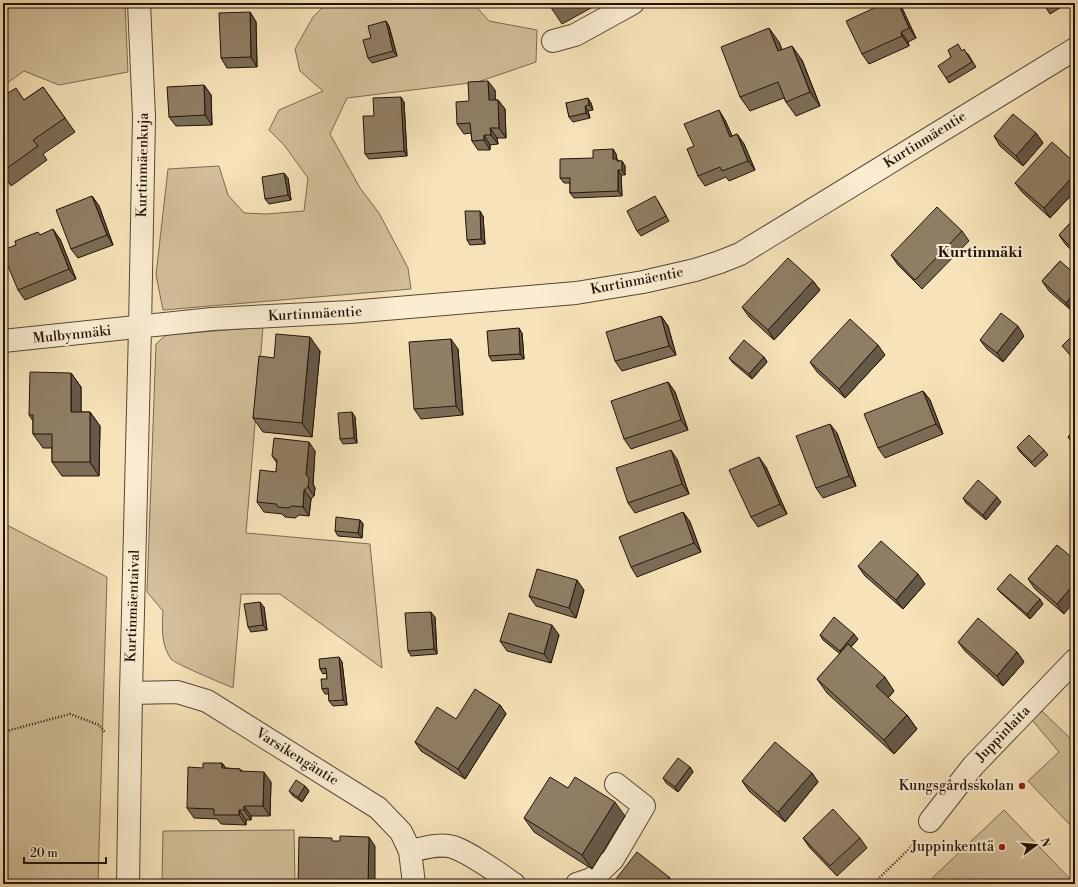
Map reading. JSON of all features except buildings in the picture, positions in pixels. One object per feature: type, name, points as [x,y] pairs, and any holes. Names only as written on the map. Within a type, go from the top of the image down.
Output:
[{"type":"street","name":"Kurtinmäenkuja","points":[[139,3],[144,117],[140,328]]},
{"type":"street","points":[[553,41],[575,35],[633,3]]},
{"type":"street","name":"Kurtinmäentie","points":[[140,328],[212,319],[350,312],[576,293],[643,282],[714,264],[740,254],[777,232],[1075,49]]},
{"type":"street","name":"Mulbynmäki","points":[[3,341],[140,328]]},
{"type":"street","name":"Kurtinmäentaival","points":[[128,884],[140,328]]},
{"type":"street","name":"Juppinlaita","points":[[930,821],[973,766],[1075,660]]},
{"type":"street","name":"Varsikengäntie","points":[[131,693],[177,692],[207,701],[378,808],[401,832],[410,851],[414,884]]},
{"type":"street","points":[[577,884],[592,879],[614,859],[644,806],[616,784]]},
{"type":"street","points":[[410,851],[436,846],[452,847],[467,854],[514,884]]},
{"type":"path","points":[[3,732],[70,714],[99,725],[107,734]]},
{"type":"path","points":[[873,884],[910,848],[930,821]]},
{"type":"shaded area","points":[[3,3],[125,3],[128,72],[59,85],[24,71],[3,86]]},
{"type":"shaded area","points":[[327,3],[473,3],[489,21],[537,30],[536,62],[478,82],[347,98],[330,134],[360,188],[379,213],[408,268],[411,289],[163,310],[156,275],[168,169],[219,166],[228,195],[244,213],[266,214],[304,211],[308,178],[284,145],[269,130],[279,110],[323,91],[300,71],[295,49],[313,17]]},
{"type":"shaded area","points":[[263,327],[246,533],[370,544],[382,668],[280,594],[241,594],[233,688],[174,662],[171,659],[165,648],[162,630],[163,611],[147,592],[156,344],[166,335]]},
{"type":"shaded area","points":[[3,523],[107,577],[98,884],[3,884]]},
{"type":"shaded area","points":[[1042,711],[1075,743],[1075,830],[1028,781],[1059,752],[1032,720]]},
{"type":"shaded area","name":"Juppinkenttä","points":[[1004,810],[1075,884],[926,884]]},
{"type":"shaded area","points":[[294,830],[295,884],[162,884],[163,831]]},
{"type":"place","name":"Kungsgårdsskolan","points":[[1022,786]]},
{"type":"place","name":"Juppinkenttä","points":[[1002,847]]},
{"type":"district","name":"Kurtinmäki","points":[[980,252]]}]
